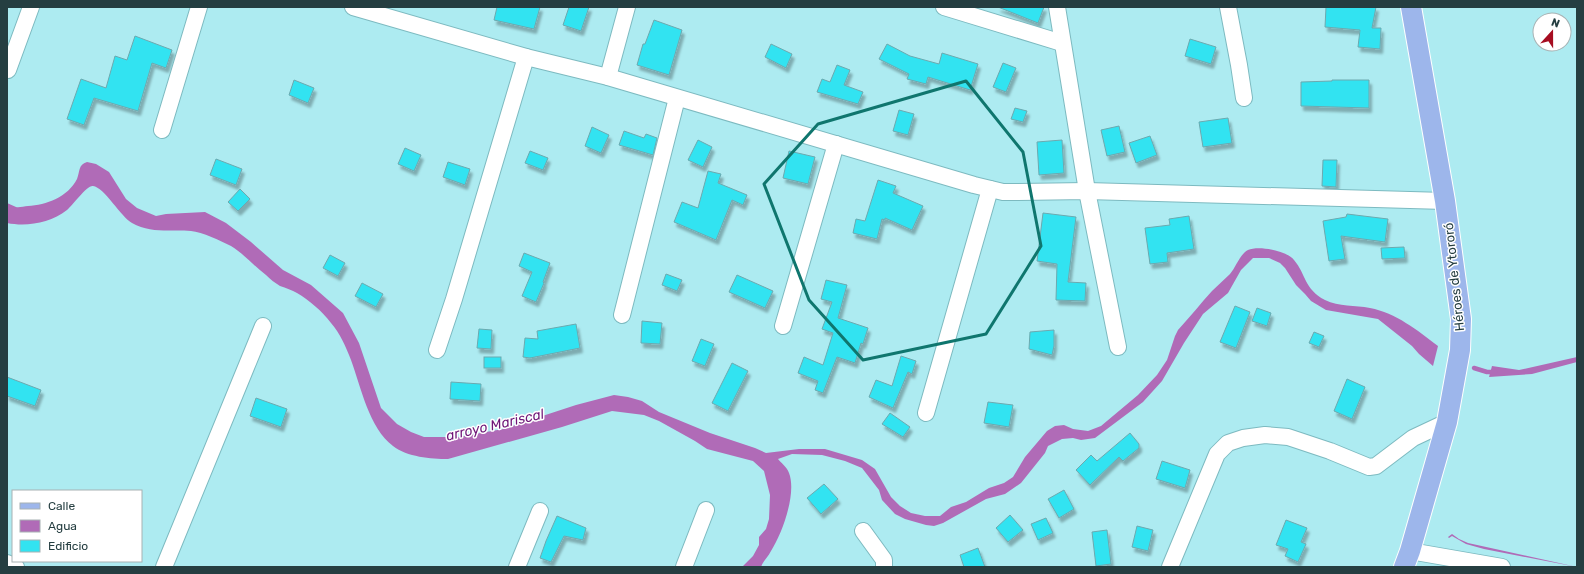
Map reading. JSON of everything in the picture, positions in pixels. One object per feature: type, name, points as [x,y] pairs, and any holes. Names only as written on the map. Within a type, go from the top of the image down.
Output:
[{"type":"main road","name":"Héroes de Ytororó","points":[[1407,559],[1447,422],[1460,350],[1461,319],[1446,201],[1411,7]]},
{"type":"street","points":[[8,70],[31,7]]},
{"type":"street","points":[[162,130],[199,7]]},
{"type":"street","points":[[353,7],[526,57],[608,77],[974,185],[1003,192],[1087,191],[1446,201]]},
{"type":"street","points":[[608,77],[627,7]]},
{"type":"street","points":[[944,7],[1062,43]]},
{"type":"street","points":[[1057,7],[1087,191],[1118,347]]},
{"type":"street","points":[[1228,7],[1244,98]]},
{"type":"street","points":[[437,350],[454,299],[526,57]]},
{"type":"street","points":[[622,315],[677,98]]},
{"type":"street","points":[[783,326],[836,144]]},
{"type":"street","points":[[926,413],[990,189]]},
{"type":"street","points":[[164,567],[263,326]]},
{"type":"street","points":[[1170,567],[1217,454],[1228,443],[1242,438],[1265,435],[1288,437],[1330,451],[1369,467],[1380,464],[1413,438],[1447,422]]},
{"type":"street","points":[[684,567],[706,510]]},
{"type":"street","points":[[517,567],[540,511]]},
{"type":"street","points":[[863,531],[884,560],[884,567]]},
{"type":"street","points":[[1407,559],[1502,567]]},
{"type":"street","points":[[7,563],[16,567]]},
{"type":"highlighted area","points":[[966,81],[1023,152],[1041,246],[986,334],[863,360],[809,300],[764,184],[818,124]]},
{"type":"water","points":[[87,162],[96,164],[109,172],[126,199],[137,208],[156,216],[205,212],[226,223],[251,242],[283,270],[311,285],[343,313],[359,343],[381,408],[397,424],[411,432],[424,437],[458,437],[503,429],[576,405],[614,395],[628,397],[642,401],[659,412],[710,433],[766,453],[799,449],[825,449],[862,460],[875,469],[891,497],[900,506],[911,513],[925,516],[940,516],[951,507],[966,502],[989,488],[1004,483],[1013,477],[1025,457],[1047,431],[1055,426],[1064,425],[1073,429],[1088,431],[1101,426],[1138,395],[1157,375],[1167,360],[1178,330],[1212,291],[1230,274],[1243,254],[1248,250],[1259,248],[1285,254],[1294,260],[1298,265],[1309,286],[1318,296],[1330,302],[1341,305],[1380,310],[1406,323],[1438,346],[1433,366],[1412,346],[1378,319],[1326,310],[1311,301],[1296,285],[1280,263],[1269,258],[1253,258],[1241,270],[1228,293],[1203,314],[1162,381],[1143,402],[1095,438],[1081,440],[1073,438],[1062,439],[1048,446],[1045,453],[1021,483],[1005,494],[986,499],[943,523],[934,526],[926,525],[905,519],[895,514],[882,500],[879,490],[862,468],[845,461],[822,455],[792,454],[778,459],[788,471],[791,481],[790,502],[784,524],[775,544],[761,567],[742,567],[753,556],[759,545],[759,537],[766,529],[769,519],[770,495],[764,471],[753,461],[707,449],[659,421],[644,415],[612,411],[562,427],[448,459],[434,459],[405,453],[393,446],[378,429],[367,406],[345,345],[337,331],[327,319],[315,306],[302,296],[274,282],[231,246],[200,233],[146,229],[132,223],[102,191],[93,186],[87,189],[67,210],[53,218],[30,224],[7,223],[7,203],[19,207],[42,204],[56,199],[68,191],[77,179],[82,165]]},
{"type":"water","points":[[1577,357],[1577,362],[1532,374],[1489,377],[1492,366],[1519,370]]},
{"type":"water","points":[[1452,534],[1468,543],[1577,567],[1484,549],[1466,544],[1452,536],[1449,538],[1448,537]]},
{"type":"building","points":[[497,7],[540,7],[534,29],[494,20]]},
{"type":"building","points":[[569,7],[589,7],[581,31],[563,25]]},
{"type":"building","points":[[998,7],[1044,7],[1038,23]]},
{"type":"building","points":[[1326,7],[1376,7],[1372,28],[1381,28],[1380,49],[1358,47],[1360,30],[1325,27]]},
{"type":"building","points":[[654,20],[682,30],[669,75],[637,65],[643,44],[645,44]]},
{"type":"building","points":[[135,36],[172,50],[166,68],[152,63],[138,111],[94,98],[84,125],[67,119],[81,79],[106,88],[115,56],[127,60]]},
{"type":"building","points":[[1190,39],[1216,47],[1211,64],[1185,56]]},
{"type":"building","points":[[771,44],[792,54],[786,68],[765,57]]},
{"type":"building","points":[[887,44],[910,56],[939,64],[942,53],[978,64],[970,90],[928,77],[926,84],[907,79],[909,74],[879,59]]},
{"type":"building","points":[[1003,63],[1016,68],[1006,92],[993,87]]},
{"type":"building","points":[[837,65],[850,70],[844,85],[863,92],[858,104],[817,92],[822,79],[830,82]]},
{"type":"building","points":[[294,80],[314,88],[308,103],[289,95]]},
{"type":"building","points":[[1369,80],[1369,108],[1301,106],[1301,82]]},
{"type":"building","points":[[1015,108],[1027,111],[1023,122],[1011,119]]},
{"type":"building","points":[[899,110],[914,114],[908,135],[893,131]]},
{"type":"building","points":[[1228,118],[1232,143],[1203,147],[1199,122]]},
{"type":"building","points":[[1119,126],[1125,152],[1107,156],[1101,130]]},
{"type":"building","points":[[592,127],[609,135],[601,153],[585,146]]},
{"type":"building","points":[[624,131],[644,138],[646,134],[657,138],[653,155],[619,145]]},
{"type":"building","points":[[1150,136],[1157,155],[1136,163],[1129,143]]},
{"type":"building","points":[[698,140],[712,147],[703,167],[688,160]]},
{"type":"building","points":[[1062,140],[1064,173],[1039,175],[1037,142]]},
{"type":"building","points":[[405,148],[421,155],[414,171],[398,164]]},
{"type":"building","points":[[530,151],[548,158],[543,170],[525,163]]},
{"type":"building","points":[[789,151],[815,157],[808,184],[783,178]]},
{"type":"building","points":[[216,159],[242,169],[236,185],[210,175]]},
{"type":"building","points":[[1323,160],[1337,160],[1336,187],[1322,186]]},
{"type":"building","points":[[448,162],[470,169],[465,185],[443,177]]},
{"type":"building","points":[[708,171],[721,174],[718,183],[747,195],[743,205],[732,200],[716,240],[674,222],[682,202],[698,208]]},
{"type":"building","points":[[878,180],[896,186],[893,193],[923,206],[912,230],[885,218],[885,220],[882,219],[877,239],[853,233],[856,219],[865,221]]},
{"type":"building","points":[[240,189],[250,199],[238,211],[228,202]]},
{"type":"building","points":[[1043,213],[1076,217],[1068,282],[1086,283],[1085,301],[1056,300],[1057,264],[1037,261]]},
{"type":"building","points":[[1347,214],[1388,219],[1385,242],[1341,236],[1345,259],[1329,261],[1323,221],[1346,217]]},
{"type":"building","points":[[1189,216],[1194,249],[1167,253],[1168,262],[1150,264],[1145,228],[1170,225],[1169,219]]},
{"type":"building","points":[[1404,247],[1405,258],[1382,259],[1381,248]]},
{"type":"building","points":[[524,253],[550,263],[536,302],[522,296],[532,272],[519,266]]},
{"type":"building","points":[[330,255],[345,263],[338,276],[323,268]]},
{"type":"building","points":[[666,274],[682,280],[677,291],[662,285]]},
{"type":"building","points":[[737,275],[773,291],[765,308],[729,292]]},
{"type":"building","points":[[826,280],[847,285],[838,318],[868,328],[863,344],[861,343],[855,363],[837,357],[823,393],[815,390],[818,381],[798,373],[804,357],[823,365],[833,333],[822,329],[832,302],[821,299]]},
{"type":"building","points":[[362,283],[383,294],[376,307],[355,296]]},
{"type":"building","points":[[1235,306],[1250,312],[1236,348],[1220,342]]},
{"type":"building","points":[[1257,308],[1271,313],[1267,326],[1252,321]]},
{"type":"building","points":[[642,321],[662,323],[660,344],[641,343]]},
{"type":"building","points":[[576,324],[580,348],[530,358],[523,357],[525,338],[538,339],[537,331]]},
{"type":"building","points":[[479,329],[492,330],[491,349],[477,348]]},
{"type":"building","points":[[1054,330],[1054,346],[1052,355],[1029,349],[1030,332]]},
{"type":"building","points":[[1314,332],[1324,336],[1319,347],[1309,343]]},
{"type":"building","points":[[701,339],[714,344],[705,366],[692,361]]},
{"type":"building","points":[[901,356],[916,361],[912,374],[908,372],[893,408],[869,397],[876,380],[892,386]]},
{"type":"building","points":[[484,357],[501,357],[501,368],[484,368]]},
{"type":"building","points":[[732,363],[748,371],[728,411],[712,403]]},
{"type":"building","points":[[7,377],[41,390],[35,406],[7,396]]},
{"type":"building","points":[[1347,379],[1365,387],[1352,419],[1334,411]]},
{"type":"building","points":[[451,382],[481,384],[480,401],[450,399]]},
{"type":"building","points":[[256,398],[287,409],[281,427],[250,416]]},
{"type":"building","points":[[988,402],[1013,405],[1009,427],[984,423]]},
{"type":"building","points":[[890,413],[910,427],[903,437],[882,424]]},
{"type":"building","points":[[1130,433],[1139,444],[1139,448],[1123,461],[1119,457],[1090,485],[1076,470],[1091,455],[1097,461]]},
{"type":"building","points":[[1162,461],[1190,470],[1185,488],[1156,479]]},
{"type":"building","points":[[824,484],[838,499],[821,514],[807,498]]},
{"type":"building","points":[[1064,490],[1074,509],[1059,518],[1048,499]]},
{"type":"building","points":[[1010,515],[1023,530],[1008,542],[996,528]]},
{"type":"building","points":[[557,516],[586,528],[583,540],[564,536],[551,562],[540,558]]},
{"type":"building","points":[[1046,518],[1053,533],[1038,540],[1031,524]]},
{"type":"building","points":[[1286,520],[1307,528],[1301,542],[1306,544],[1298,562],[1285,556],[1288,549],[1276,545]]},
{"type":"building","points":[[1137,526],[1153,530],[1148,551],[1132,547]]},
{"type":"building","points":[[1107,530],[1111,564],[1096,566],[1092,532]]},
{"type":"building","points":[[978,548],[985,567],[964,567],[960,555]]},
{"type":"waterway","points":[[1474,368],[1487,372],[1495,372]]},
{"type":"water label","name":"arroyo Mariscal","points":[[495,425]]}]
